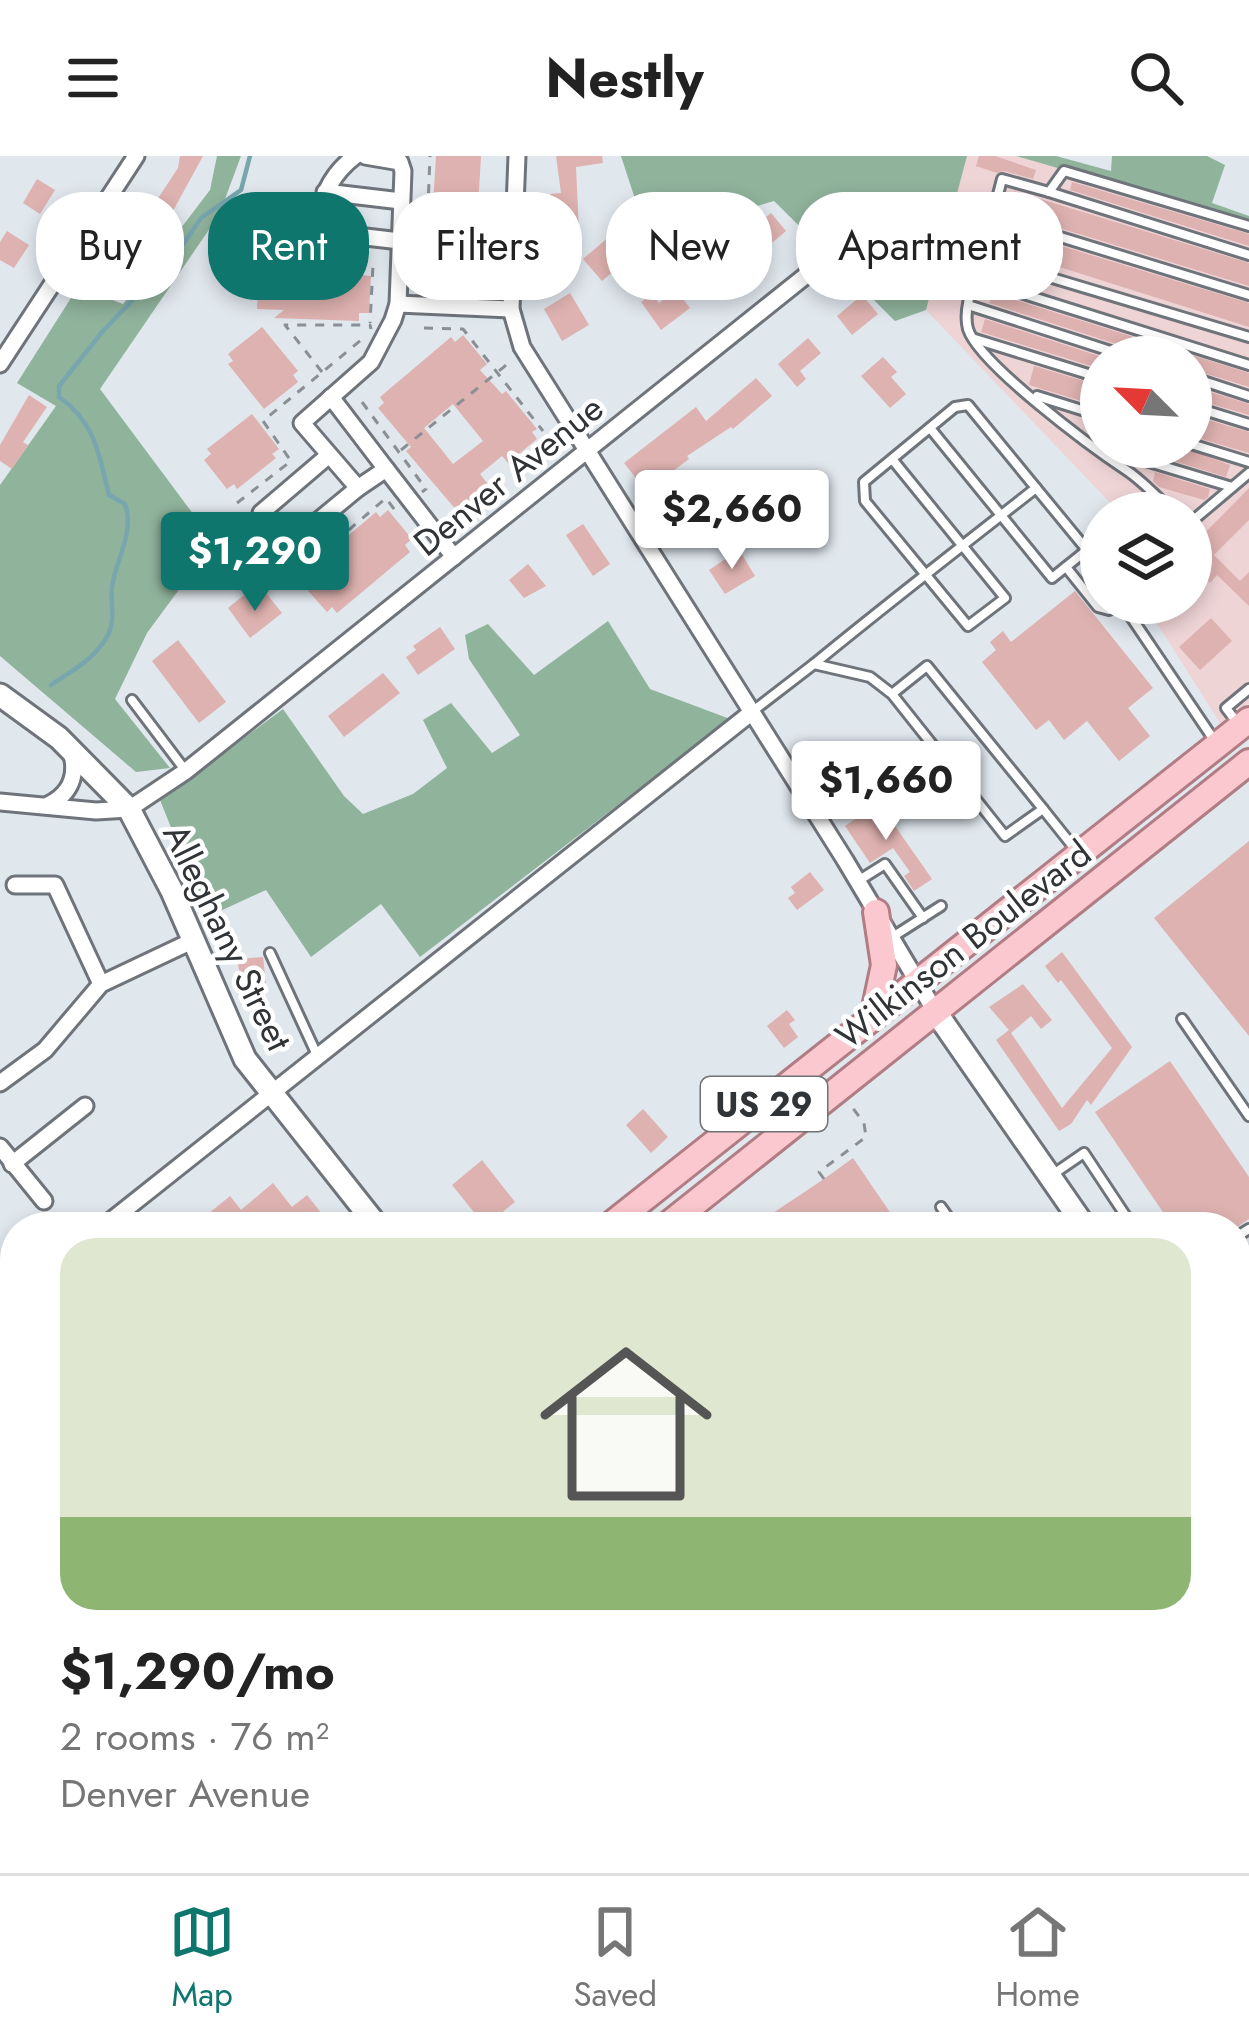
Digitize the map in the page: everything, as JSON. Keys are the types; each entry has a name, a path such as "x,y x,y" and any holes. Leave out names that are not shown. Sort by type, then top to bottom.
{"main road":[{"name":"Wilkinson Boulevard","path":"627,1212 1244,723"},
{"name":"Wilkinson Boulevard","path":"684,1212 1249,762"},
{"path":"873,1017 884,965 877,912"}],"street":[{"path":"0,364 136,156"},
{"path":"325,192 355,156"},
{"path":"365,156 400,162 401,192"},
{"path":"517,156 511,309 522,347 920,980 935,1011 1074,1212"},
{"name":"Denver Avenue","path":"129,808 186,771 796,283"},
{"path":"358,488 302,423 371,362 398,300"},
{"path":"398,304 511,309"},
{"path":"0,331 14,342"},
{"path":"331,398 454,557"},
{"path":"329,455 261,513 289,545 386,469"},
{"name":"Alleghany Street","path":"0,695 70,748 129,808 172,891 245,1059 366,1212"},
{"path":"122,1212 752,712"},
{"path":"46,806 67,793 74,776 70,748"},
{"path":"0,802 96,811 129,808"},
{"path":"15,885 55,885 101,984"},
{"path":"0,1083 45,1050 101,984 192,941"},
{"path":"12,1164 85,1106"},
{"path":"0,1147 44,1201"}],"lane":[{"path":"1050,192 1064,171 1249,226"},
{"path":"998,192 1002,179 1046,192"},
{"path":"1063,197 1249,255"},
{"path":"1063,238 1249,295"},
{"path":"1063,282 1249,337"},
{"path":"970,300 966,317 974,339 1080,436"},
{"path":"1043,300 1249,365"},
{"path":"968,305 1080,341"},
{"path":"974,339 1080,372"},
{"path":"1212,384 1249,396"},
{"path":"1030,394 1080,409"},
{"path":"892,459 1005,598 968,626 862,493 864,482 955,406 968,405 1080,541"},
{"path":"1212,413 1249,424"},
{"path":"930,428 1052,578 1080,556"},
{"path":"1212,451 1249,462"},
{"path":"1124,468 1151,492"},
{"path":"1169,468 1232,487"},
{"path":"1212,504 1249,473"},
{"path":"752,712 1036,488"},
{"path":"1066,567 1080,584"},
{"path":"1136,624 1217,745"},
{"path":"814,664 870,677 892,694 1005,836 1043,809"},
{"path":"892,694 928,666 1079,855"},
{"path":"1244,723 1226,708 1249,689"},
{"path":"132,700 186,771"},
{"path":"858,881 886,863 922,918"},
{"path":"892,937 941,906"},
{"path":"270,953 318,1056"},
{"path":"1182,1019 1249,1116"},
{"path":"1050,1176 1084,1154 1123,1212"},
{"path":"941,1207 944,1212"}],"path":[{"path":"429,192 430,156"},
{"path":"237,503 291,460 263,421 371,332 373,266 369,266"},
{"path":"322,372 285,325 370,325"},
{"path":"424,328 463,329 543,431"},
{"path":"399,452 512,361"},
{"path":"362,402 426,489 421,494"},
{"path":"294,577 386,498 397,513 403,508"},
{"path":"824,1179 819,1172 866,1137 864,1123 848,1102"}],"shaded area":[{"path":"967,156 1016,156 1249,223 1249,704 1222,726 1157,624 1212,624 1212,492 1100,492 926,310 929,300 1063,300 1063,192 957,192"}],"green space":[{"path":"217,156 241,156 228,192 210,190"},
{"path":"621,156 967,156 957,192 796,192 796,223 772,202 772,192 633,192"},
{"path":"1016,156 1056,156 1111,171 1112,156 1207,156 1225,165 1212,203 1249,216 1249,223"},
{"path":"208,193 208,231 184,266 184,224"},
{"path":"70,300 123,304 126,300 161,300 100,389 214,542 147,633 115,699 170,768 136,772 0,656 0,485 56,406 17,383"},
{"path":"874,300 929,300 926,310 895,321"},
{"path":"608,621 650,689 730,719 420,957 381,904 311,957 266,890 207,917 160,800 283,709 344,796 363,814 413,794 447,768 423,720 451,703 492,753 520,735 469,659 465,635 488,624 534,675"}],"building":[{"path":"180,156 203,156 183,192 162,192"},
{"path":"436,156 481,156 479,192 434,192"},
{"path":"556,156 602,156 603,163 576,167 577,192 561,192"},
{"path":"979,156 995,156 1036,170 1033,179 976,166"},
{"path":"37,179 55,190 36,192 36,211 23,203"},
{"path":"1072,182 1249,234 1249,246 1070,190"},
{"path":"1063,206 1249,263 1249,286 1063,229"},
{"path":"772,214 786,231 772,243"},
{"path":"7,231 29,245 14,268 0,260 0,242"},
{"path":"606,239 606,278 602,281 583,259"},
{"path":"1063,247 1249,303 1249,327 1063,268"},
{"path":"371,276 369,313 359,313 359,321 274,318 284,310 257,309 257,300 369,300"},
{"path":"559,300 574,300 589,325 562,341 544,309"},
{"path":"684,300 690,308 661,330 641,302"},
{"path":"856,300 866,300 878,314 852,335 837,316"},
{"path":"1015,300 1131,336 1092,336 989,303"},
{"path":"985,319 1080,350 1080,363 981,332"},
{"path":"262,327 298,371 293,375 298,382 264,409 228,364 233,361 228,354"},
{"path":"463,335 487,364 480,370 502,394 506,391 537,429 532,432 537,439 508,463 502,456 480,474 490,487 458,512 406,451 411,447 378,408 384,403 380,397 451,337 455,342","holes":["453,404 483,441 453,464 424,428"]},
{"path":"808,338 821,353 800,371 806,379 797,387 778,364"},
{"path":"883,357 897,372 891,377 906,394 890,408 861,376"},
{"path":"1212,361 1249,373 1249,387 1212,376"},
{"path":"1034,366 1080,380 1080,401 1029,385"},
{"path":"756,378 772,396 646,491 624,463 696,407 706,421"},
{"path":"1212,393 1249,404 1249,415 1212,404"},
{"path":"29,395 47,407 23,442 28,445 12,469 0,461 0,445"},
{"path":"252,414 279,449 272,454 276,458 237,489 234,484 227,489 204,460 211,454 207,449"},
{"path":"1212,421 1249,432 1249,453 1212,442"},
{"path":"1212,458 1230,465 1226,477 1197,468 1212,468"},
{"path":"1155,472 1210,489 1176,492 1153,481"},
{"path":"691,485 722,534 707,544 702,536 693,542 672,508 682,502 677,494"},
{"path":"1249,488 1249,520 1214,555 1240,581 1249,572 1249,606 1217,575 1212,581 1212,526"},
{"path":"388,510 412,539 405,545 410,552 337,613 332,607 327,612 302,584 309,578 304,573 376,512 380,517"},
{"path":"583,524 610,564 593,576 566,535"},
{"path":"739,550 755,576 725,594 709,570"},
{"path":"528,564 546,586 524,598 509,580"},
{"path":"1075,591 1080,597 1080,624 1102,624 1153,688 1128,708 1150,736 1119,761 1087,721 1064,740 1049,720 1036,730 982,662 996,650 990,642 1003,631 1011,642"},
{"path":"266,593 282,613 250,638 228,608 244,595 252,604"},
{"path":"1212,619 1232,641 1200,670 1179,647 1204,624 1212,624"},
{"path":"440,627 455,649 418,675 406,657 416,650 413,646"},
{"path":"178,640 226,702 199,723 152,661"},
{"path":"383,673 400,693 344,737 328,716"},
{"path":"879,803 932,879 914,891 904,876 910,872 893,848 870,863 845,826"},
{"path":"1249,841 1249,1036 1154,918"},
{"path":"810,872 824,890 797,910 788,898 795,893 791,887"},
{"path":"1062,952 1132,1047 1091,1105 1087,1100 1071,1124 1059,1131 996,1040 1009,1030 989,1007 1023,984 1052,1020 1041,1029 1031,1016 1011,1033 1062,1108 1112,1048 1045,966"},
{"path":"263,957 267,993 244,998 237,959"},
{"path":"787,1010 795,1020 789,1024 798,1037 784,1048 767,1026"},
{"path":"1170,1061 1249,1177 1249,1212 1163,1212 1095,1112"},
{"path":"643,1109 668,1137 651,1153 626,1125"},
{"path":"853,1158 890,1212 774,1212"},
{"path":"482,1160 515,1202 502,1212 474,1212 452,1185"},
{"path":"273,1183 292,1207 307,1195 320,1212 210,1212 230,1196 241,1210"}],"waterway":[{"path":"51,685 90,657 108,635 112,587 128,525 125,504 109,495 88,428 59,397 59,386 103,331 175,256 201,218 241,190 250,156"}]}
